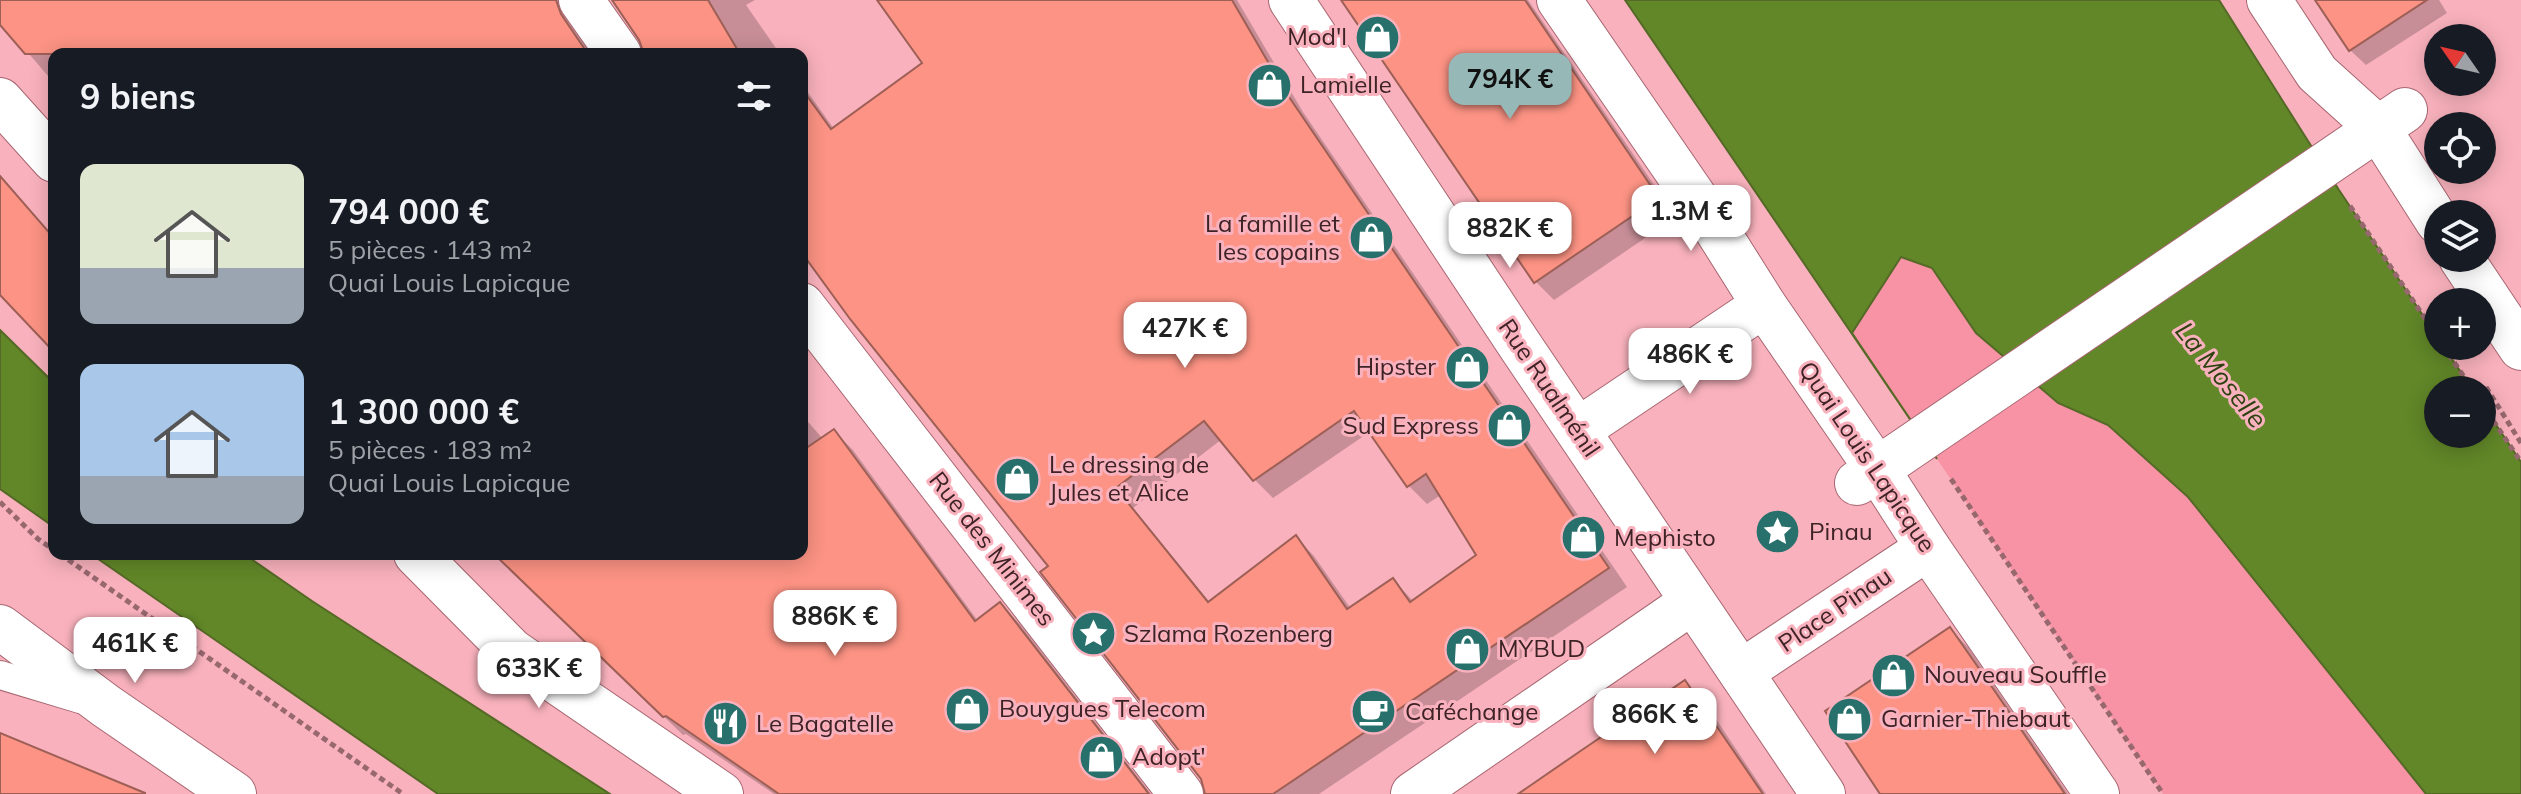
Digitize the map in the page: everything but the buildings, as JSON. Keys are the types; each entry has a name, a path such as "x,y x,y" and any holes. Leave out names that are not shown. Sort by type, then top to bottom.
{"street":[{"path":"581,0 615,48"},
{"name":"Rue Rualménil","path":"1291,0 1823,794"},
{"name":"Quai Louis Lapicque","path":"1559,0 1713,224 1867,476 1928,548 2097,794"},
{"path":"2269,0 2317,73 2392,119 2428,200"},
{"path":"0,100 48,153"},
{"path":"1867,476 2392,119"},
{"path":"2472,272 2517,332"},
{"path":"1578,430 1764,305"},
{"name":"Rue des Minimes","path":"808,313 1181,794"},
{"name":"Place Pinau","path":"1741,672 1928,548"},
{"path":"426,560 512,651 721,794"},
{"path":"1413,794 1684,589"},
{"path":"0,627 106,706 234,794"}],"lane":[{"path":"0,675 106,706"}],"path":[{"path":"2480,373 2493,400 2521,443"},
{"path":"2496,425 2521,462"},
{"path":"1946,472 2163,794"},
{"path":"0,502 48,546"},
{"path":"69,560 403,794"}],"shaded area":[{"path":"1900,257 1932,268 1976,333 2058,403 2108,425 2188,497 2426,794 2163,794 1852,333"}],"water":[{"name":"La Moselle","path":"1625,0 2219,0 2424,317 2424,360 2453,360 2463,376 2424,376 2424,448 2496,448 2496,425 2521,462 2521,794 2426,794 2188,497 2108,425 2058,403 1976,333 1932,268 1901,257 1852,333 1937,459"},
{"path":"0,330 48,377 48,523 0,489"},
{"path":"100,560 253,560 610,794 438,794"}],"place":[{"name":"Mod'l","path":"1378,37"},
{"name":"Lamielle","path":"1269,85"},
{"name":"La famille et les copains","path":"1371,238"},
{"name":"Hipster","path":"1467,367"},
{"name":"Sud Express","path":"1510,426"},
{"name":"Le dressing de Jules et Alice","path":"1018,479"},
{"name":"Pinau","path":"1778,532"},
{"name":"Mephisto","path":"1583,538"},
{"name":"Szlama Rozenberg","path":"1093,634"},
{"name":"MYBUD","path":"1467,649"},
{"name":"Nouveau Souffle","path":"1893,675"},
{"name":"Bouygues Telecom","path":"968,709"},
{"name":"Caféchange","path":"1374,712"},
{"name":"Garnier-Thiebaut","path":"1850,719"},
{"name":"Le Bagatelle","path":"725,724"},
{"name":"Adopt'","path":"1101,757"}]}
